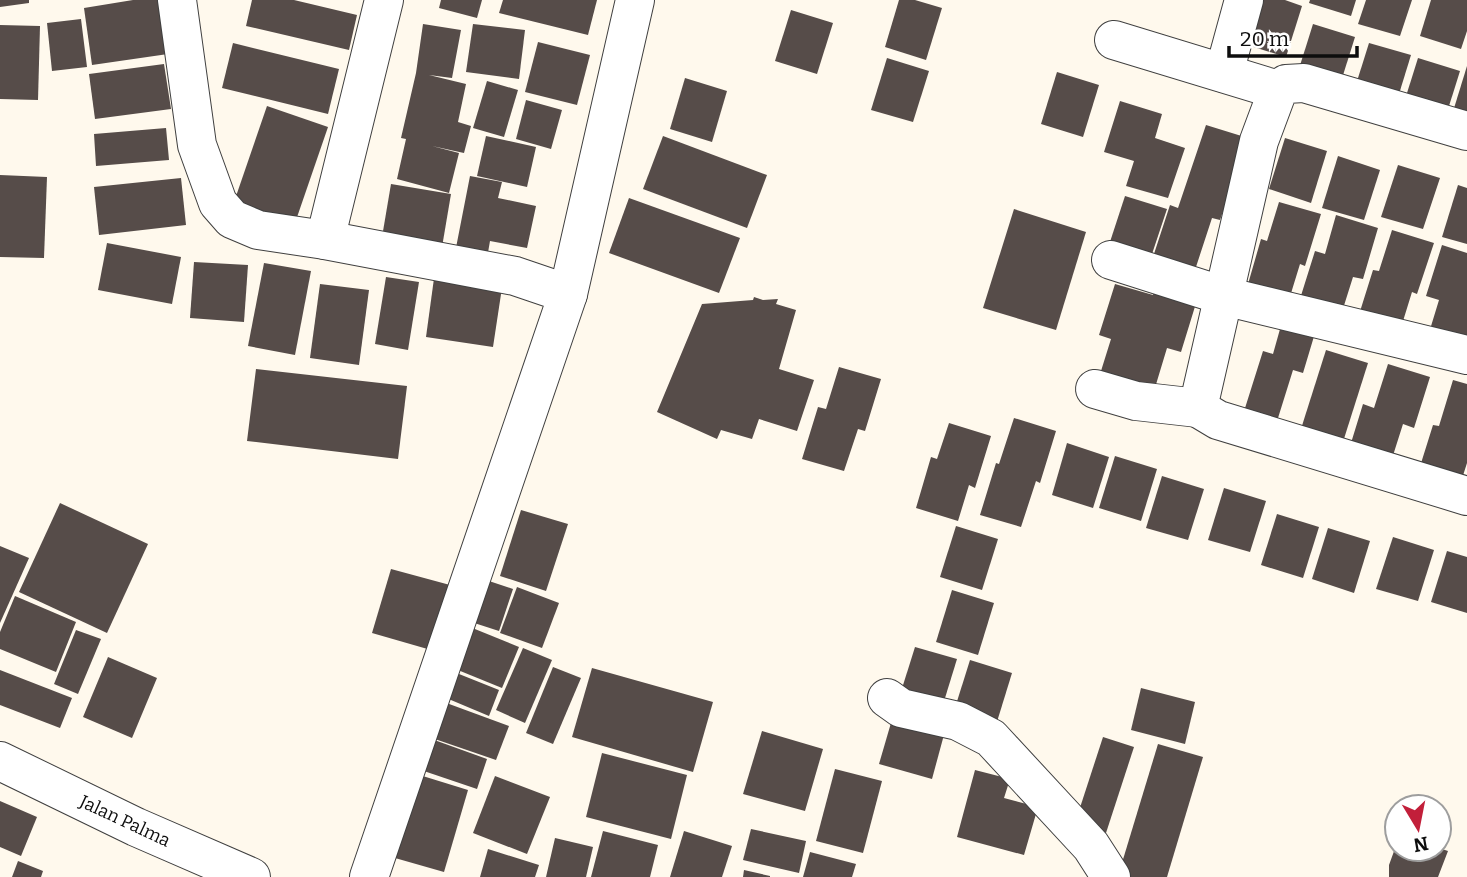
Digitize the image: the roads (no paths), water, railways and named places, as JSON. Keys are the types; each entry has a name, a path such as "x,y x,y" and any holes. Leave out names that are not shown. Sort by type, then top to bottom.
{"street":[{"path":"177,0 197,145 218,203 232,219 258,230 515,276 568,293"},
{"path":"325,240 384,0"},
{"path":"369,877 568,293 635,0"},
{"path":"1224,73 1244,0"},
{"path":"1114,40 1278,90"},
{"path":"1198,408 1259,141 1278,90 1286,84 1304,83 1467,131"},
{"path":"1111,260 1224,296 1467,355"},
{"path":"1095,389 1136,401 1198,408 1218,420 1467,496"},
{"path":"887,698 901,708 958,721 991,738 1091,846 1111,877"},
{"name":"Jalan Palma","path":"0,761 136,827 251,877"}]}
